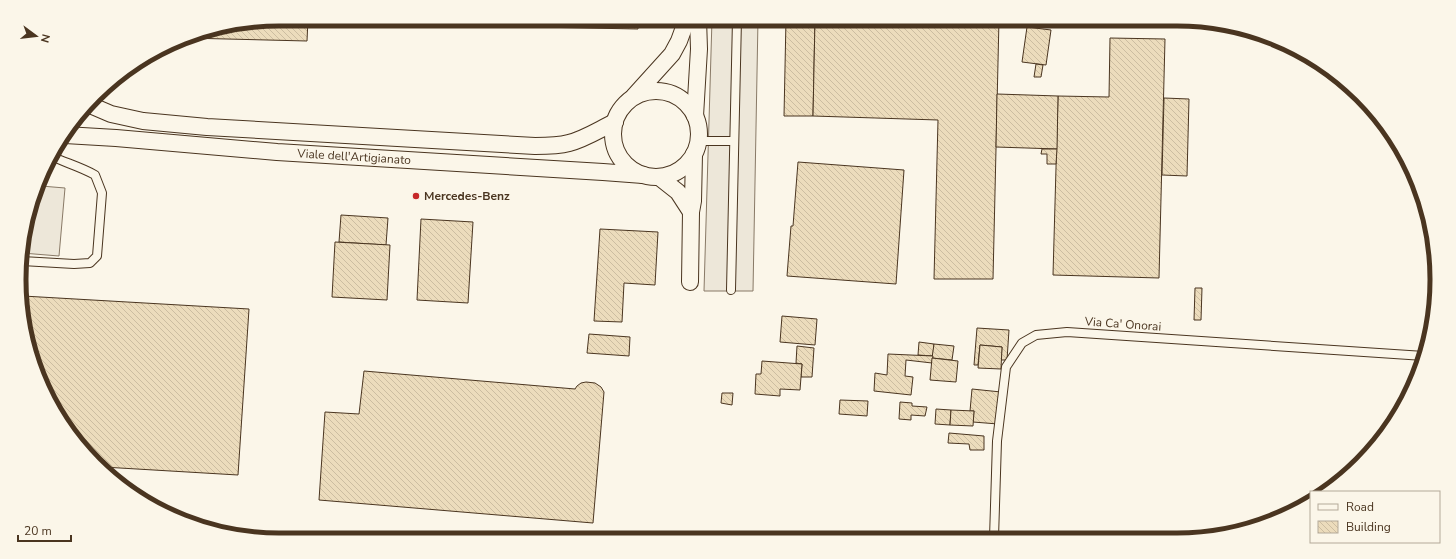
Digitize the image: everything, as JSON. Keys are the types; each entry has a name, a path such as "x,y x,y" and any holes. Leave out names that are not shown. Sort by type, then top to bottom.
{"street":[{"path":"684,26 672,54 621,109 615,122 613,135 615,148 621,160 631,170 651,176 678,192 691,212"},
{"path":"694,116 699,49 698,26"},
{"path":"632,98 645,92 660,92 674,96 686,104 694,116 698,128 691,212 690,282"},
{"name":"Viale dell'Artigianato","path":"93,107 111,114 143,121 215,127 535,146 569,143 615,122"},
{"name":"Viale dell'Artigianato","path":"71,135 277,152 651,176 673,173 679,170 685,166 696,147"}],"lane":[{"path":"731,290 737,26"},
{"path":"696,147 734,140"},
{"path":"27,261 74,264 90,263 97,256 102,193 95,175 81,167 57,159"},
{"name":"Via Ca' Onorai","path":"994,533 997,441 1006,367 1022,343 1036,335 1067,332 1418,356"}],"shaded area":[{"path":"712,26 758,26 753,291 704,291"},
{"path":"43,186 65,188 59,256 28,253 31,230"}],"building":[{"path":"308,26 307,41 201,38 246,28"},
{"path":"483,26 638,26 638,29"},
{"path":"786,26 815,26 813,116 784,116"},
{"path":"815,26 999,26 993,279 934,279 938,120 813,116"},
{"path":"1027,27 1051,30 1046,65 1022,62"},
{"path":"1110,38 1165,39 1159,278 1053,275 1058,96 1109,97"},
{"path":"1036,64 1043,65 1041,77 1034,77"},
{"path":"997,94 1058,96 1057,149 996,147"},
{"path":"1164,98 1189,99 1187,176 1162,175"},
{"path":"1042,149 1057,149 1056,164 1047,164 1047,154 1041,154"},
{"path":"798,162 904,170 896,284 787,276"},
{"path":"341,215 388,218 386,245 339,242"},
{"path":"421,219 473,222 468,303 417,300"},
{"path":"600,229 658,232 655,285 624,283 622,322 594,321"},
{"path":"335,242 390,245 387,300 332,297"},
{"path":"1195,288 1202,288 1201,320 1194,320"},
{"path":"27,296 249,309 238,475 109,467 78,434 52,392 39,361 28,313"},
{"path":"782,316 817,319 815,345 780,342"},
{"path":"977,328 1009,330 1007,360 1001,360 1002,347 980,345 978,365 974,365"},
{"path":"589,334 630,337 629,356 587,353"},
{"path":"919,342 934,344 933,356 918,355"},
{"path":"934,344 954,346 952,360 932,358"},
{"path":"980,345 1002,347 1001,369 978,368"},
{"path":"797,346 814,348 812,377 801,377 802,364 796,363"},
{"path":"888,354 933,356 932,363 906,360 905,376 913,377 911,395 874,391 875,373 887,375"},
{"path":"932,358 958,361 956,382 930,380"},
{"path":"762,361 802,364 800,390 780,389 780,396 755,394 756,374 761,374"},
{"path":"364,371 575,389 581,383 595,383 601,387 604,392 593,523 319,500 325,412 359,414"},
{"path":"972,389 1001,392 998,424 973,422 974,411 970,411"},
{"path":"722,393 733,393 732,405 721,403"},
{"path":"840,400 868,401 867,416 839,414"},
{"path":"900,402 912,403 912,406 927,407 925,416 911,415 911,420 899,419"},
{"path":"936,409 951,410 950,425 935,424"},
{"path":"951,410 974,411 973,426 950,425"},
{"path":"949,433 984,436 984,450 970,450 969,444 948,443"}],"place":[{"name":"Mercedes-Benz","path":"416,196"}]}
